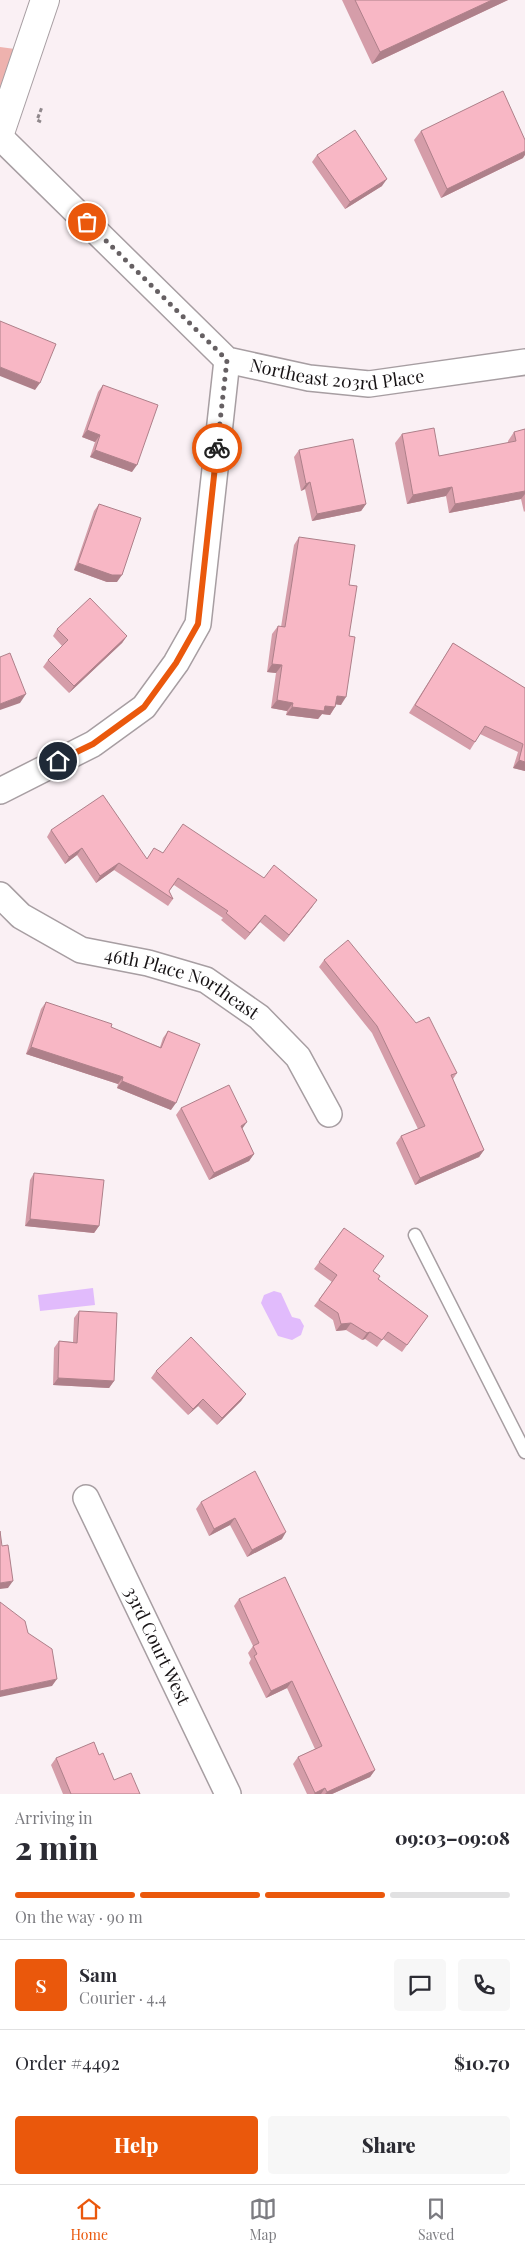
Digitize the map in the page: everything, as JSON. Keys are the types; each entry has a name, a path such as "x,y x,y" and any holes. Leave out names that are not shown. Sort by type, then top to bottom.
{"street":[{"path":"0,135 45,0"},
{"name":"Northeast 203rd Place","path":"0,135 227,360 309,378 369,384 525,362"},
{"path":"0,791 93,744 144,707 176,663 198,624 227,360"},
{"name":"46th Place Northeast","path":"0,895 22,916 81,950 148,963 206,980 259,1017 298,1058 329,1114"},
{"name":"33rd Court West","path":"86,1498 228,1794"}],"lane":[{"path":"415,1235 525,1452"}],"path":[{"path":"41,122 37,120 42,108"}],"shaded area":[{"path":"0,47 15,49 0,98"},
{"path":"93,1288 95,1305 40,1311 38,1295"},
{"path":"274,1291 281,1293 292,1317 300,1319 304,1326 301,1335 292,1340 278,1336 261,1303 264,1295"}],"building":[{"path":"355,0 492,0 380,52"},
{"path":"503,91 525,140 525,151 447,189 421,131"},
{"path":"355,130 387,179 350,202 317,155"},
{"path":"0,321 56,344 40,383 0,367"},
{"path":"103,385 158,405 137,465 95,450 100,435 87,430"},
{"path":"434,428 439,456 516,441 514,432 525,429 525,491 455,504 452,487 413,495 402,434"},
{"path":"353,439 366,504 317,514 310,482 306,484 299,450"},
{"path":"99,504 141,518 122,575 112,575 78,563"},
{"path":"299,537 355,545 349,585 357,586 349,636 355,637 346,697 337,696 335,707 325,706 324,711 292,707 293,703 277,700 282,665 272,664 278,626 285,627"},
{"path":"90,598 127,636 74,686 48,660 68,640 57,629"},
{"path":"453,643 525,688 525,762 519,760 523,744 485,726 475,742 415,705"},
{"path":"10,653 26,694 0,704 0,657"},
{"path":"103,795 147,859 154,848 163,853 183,824 264,878 274,865 317,900 289,935 265,915 250,933 226,913 228,911 178,878 169,891 173,899 119,863 100,876 82,848 69,857 51,830"},
{"path":"348,940 416,1023 429,1017 457,1073 451,1075 484,1150 420,1178 401,1136 425,1126 377,1026 324,960"},
{"path":"46,1002 112,1024 111,1027 161,1048 168,1031 200,1044 176,1103 122,1081 123,1077 31,1047"},
{"path":"229,1085 247,1122 241,1126 254,1154 214,1173 181,1108"},
{"path":"34,1173 104,1180 99,1226 30,1219"},
{"path":"344,1228 384,1256 373,1271 380,1276 378,1279 428,1316 407,1345 388,1332 382,1340 351,1323 341,1324 338,1313 319,1300 337,1275 319,1262"},
{"path":"79,1311 117,1313 114,1381 58,1378 59,1341 77,1343"},
{"path":"191,1337 246,1394 222,1418 203,1399 193,1409 156,1371"},
{"path":"255,1471 286,1532 252,1550 235,1518 214,1529 201,1502"},
{"path":"0,1531 2,1546 8,1545 13,1581 0,1583"},
{"path":"285,1577 375,1770 327,1792 325,1788 315,1793 298,1757 322,1746 292,1681 271,1691 254,1656 257,1654 253,1646 259,1643 239,1599"},
{"path":"0,1602 25,1621 28,1633 52,1649 57,1679 0,1691"},
{"path":"94,1742 99,1755 103,1753 114,1780 131,1773 140,1794 71,1794 56,1758"}],"way so far":[{"path":"87,222 227,360 217,448"}],"route":[{"path":"58,761 93,744 144,707 176,663 198,624 217,448"}]}
